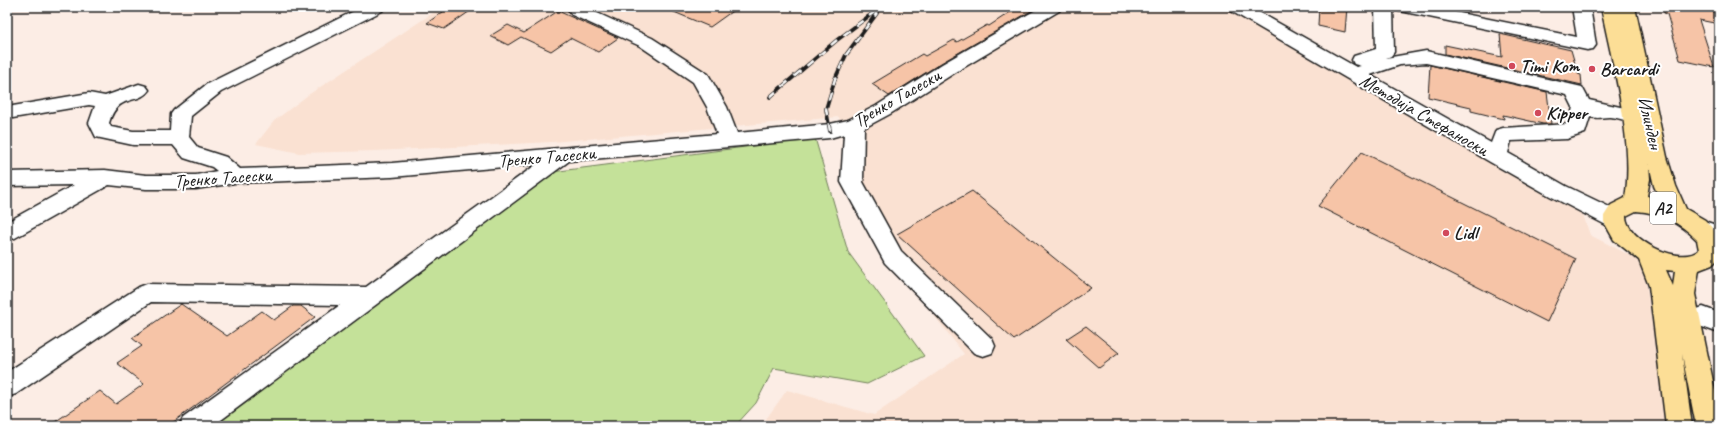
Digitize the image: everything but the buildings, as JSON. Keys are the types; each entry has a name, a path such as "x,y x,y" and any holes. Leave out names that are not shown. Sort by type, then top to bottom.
{"main road":[{"name":"Илинден","path":"1610,7 1632,119 1638,162 1639,179 1635,203"},
{"name":"Илинден","path":"1626,7 1657,157 1665,186 1678,214"},
{"name":"A2","path":"1705,260 1676,263 1648,254 1624,237 1617,228 1614,219 1616,211 1624,206 1635,203 1648,204 1678,214 1698,227 1706,236 1710,245 1711,253 1683,294 1709,426"},
{"path":"1648,254 1661,286 1679,426"}],"street":[{"path":"235,176 219,162 191,153 179,138 181,114 214,88 376,7"},
{"name":"Тренко Тасески","path":"7,179 105,177 146,182 196,182 235,176 392,170 830,131 854,125 883,110 949,68 1053,7"},
{"name":"Методија Стефаноски","path":"1237,7 1558,191 1614,219"},
{"path":"1384,7 1392,56"},
{"path":"1405,7 1587,45 1581,7"},
{"path":"578,11 646,42 701,78 717,107 730,141"},
{"path":"1346,70 1392,56 1437,58 1575,91 1581,107 1578,128 1567,132 1502,135 1498,157"},
{"path":"139,90 117,97 106,104 98,123 103,132 133,138 179,138"},
{"path":"7,113 89,99 106,104"},
{"path":"1581,107 1632,119"},
{"path":"854,125 852,182 893,257 983,346"},
{"path":"192,426 564,155"},
{"path":"7,232 105,177"},
{"path":"1698,227 1719,234"},
{"path":"7,386 147,293 370,296"}],"shaded area":[{"path":"442,7 1226,7 1581,209 1590,235 1643,262 1669,426 761,426 787,390 874,415 964,354 919,296 850,183 839,117 552,142 375,151 299,153 256,144 274,121 308,95"}],"green space":[{"path":"815,138 848,252 924,356 867,384 774,368 756,403 735,426 192,426 536,174"}],"railway":[{"path":"770,97 837,40 881,7"},
{"path":"830,131 826,109 835,79 846,55 877,13"}],"place":[{"name":"Timi Kom","path":"1512,66"},
{"name":"Barcardi","path":"1592,69"},
{"name":"Kipper","path":"1538,113"},
{"name":"Lidl","path":"1446,233"}]}
